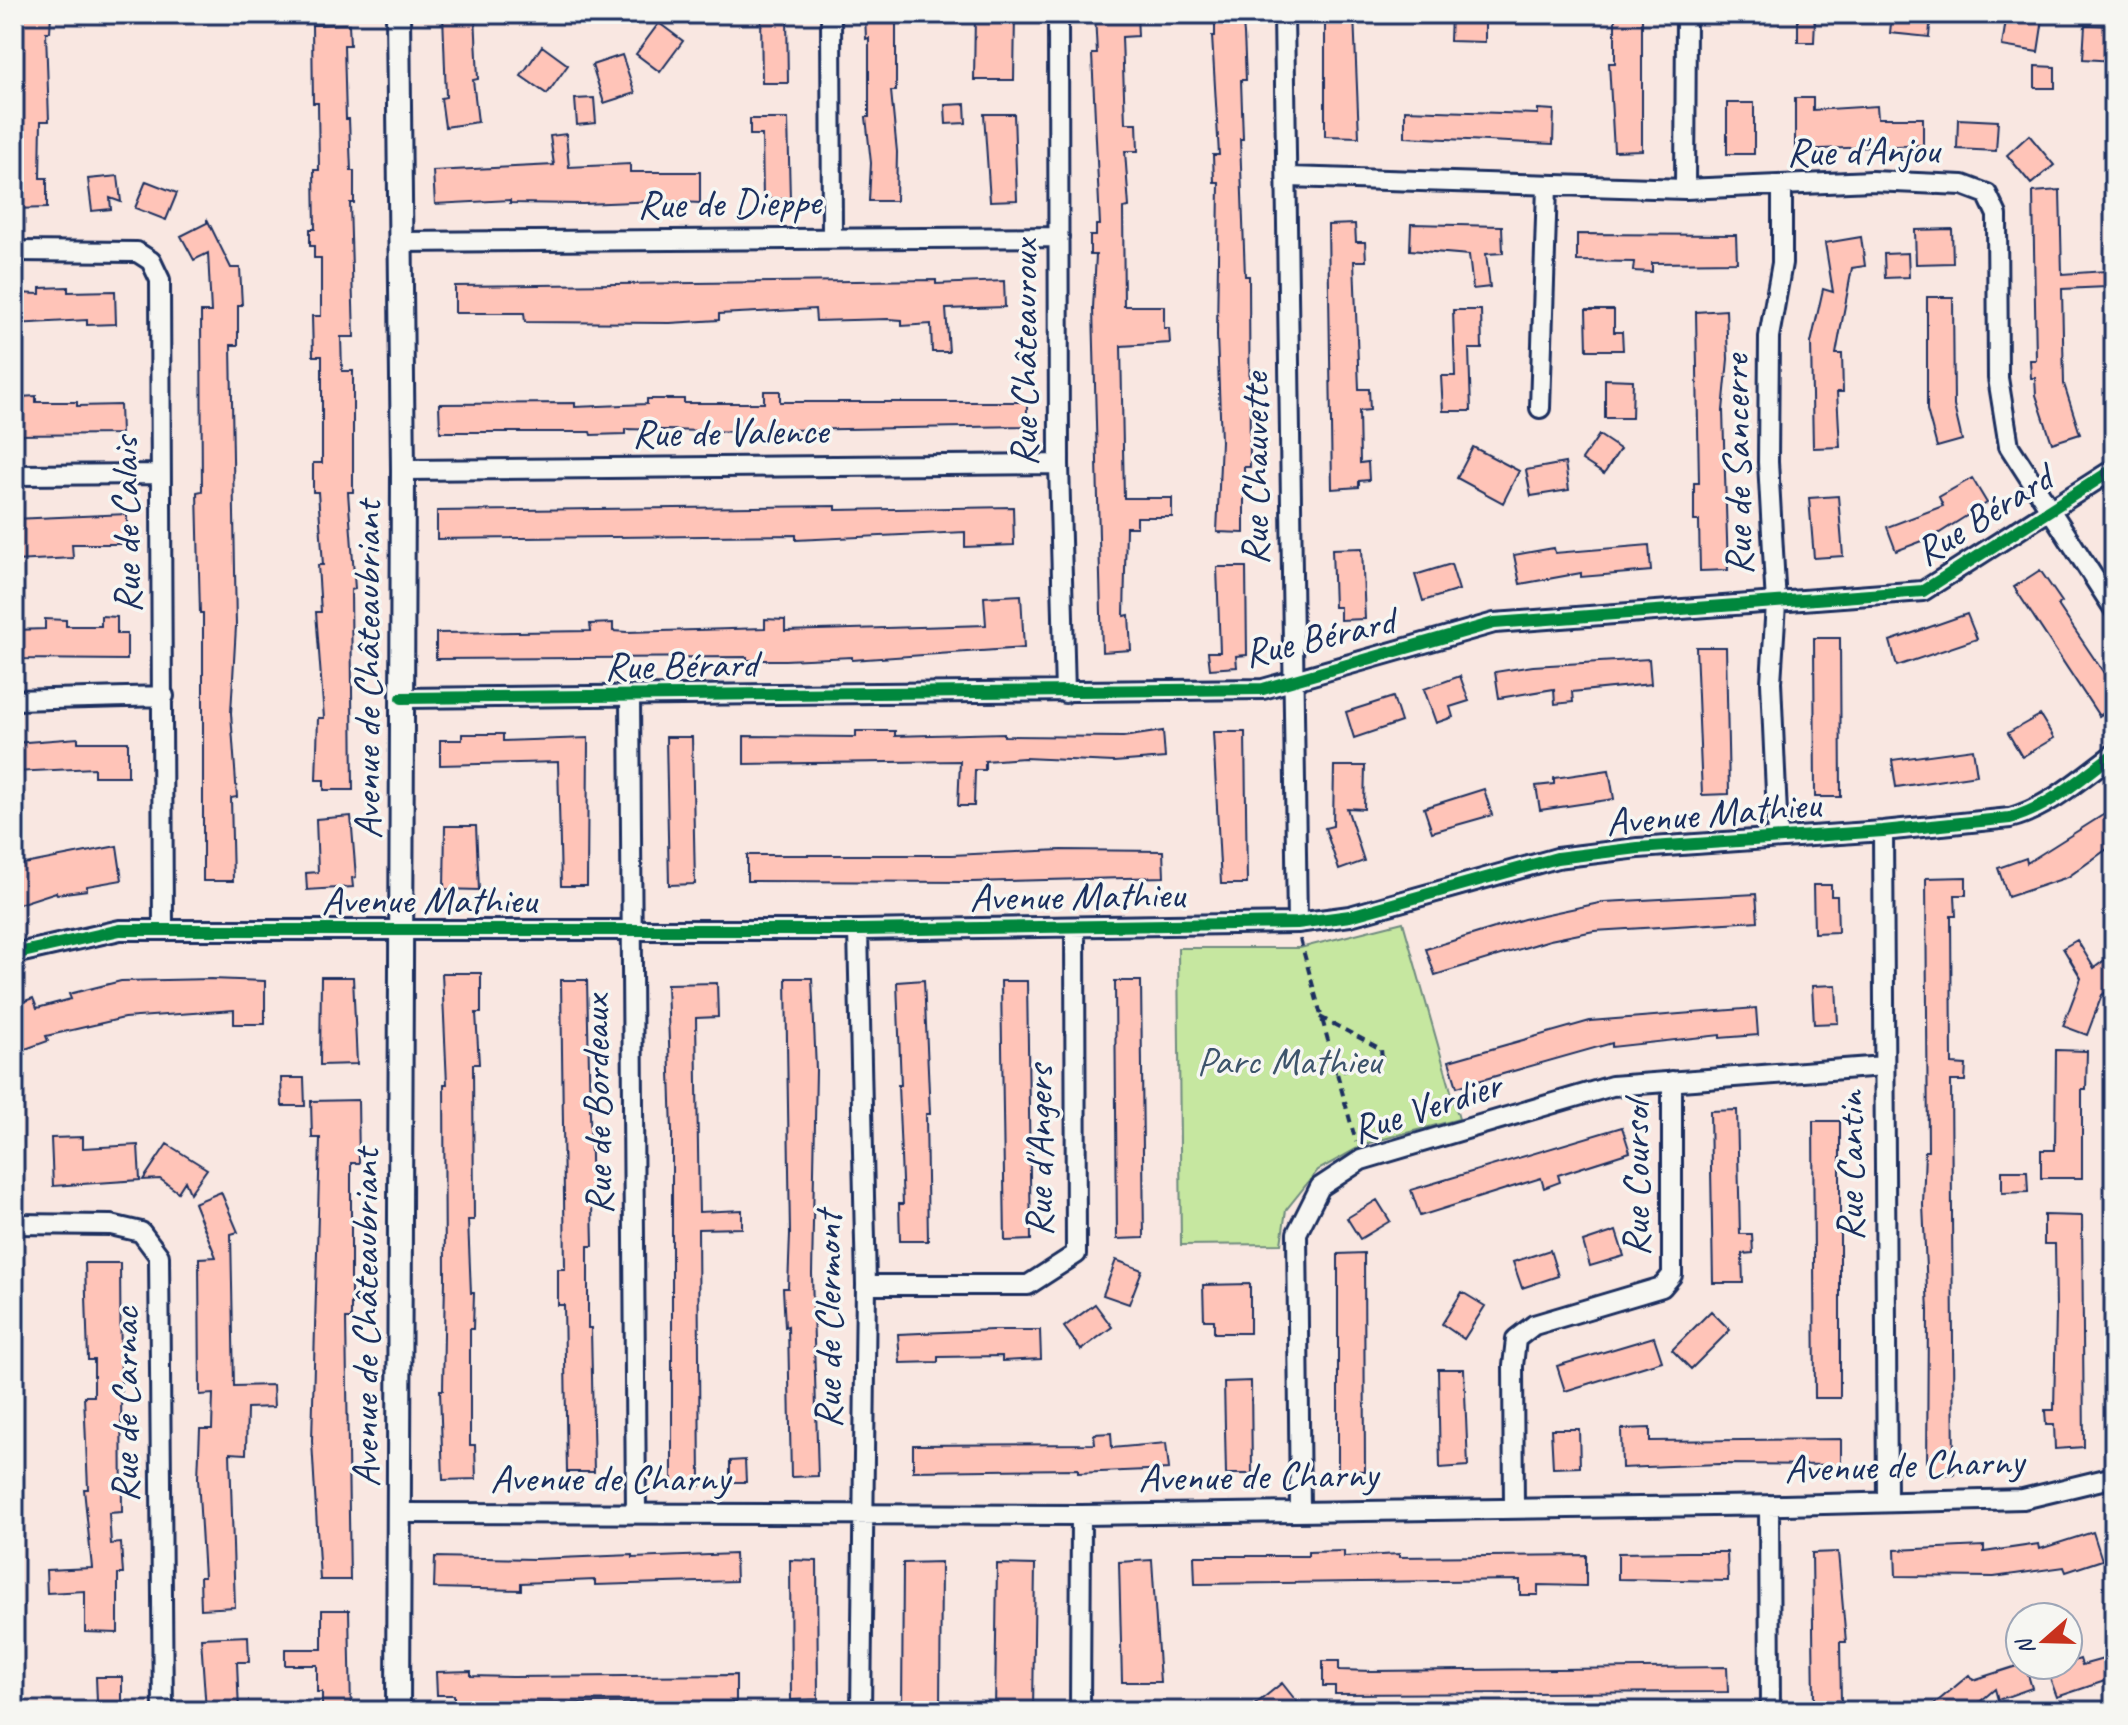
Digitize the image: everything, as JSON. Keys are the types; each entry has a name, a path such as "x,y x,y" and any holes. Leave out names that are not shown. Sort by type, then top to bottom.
{"street":[{"name":"Avenue de Châteaubriant","path":"398,14 403,470 398,1711"},
{"path":"831,14 832,237"},
{"name":"Rue Châteauroux","path":"1058,14 1059,464 1065,693"},
{"name":"Rue Chauvette","path":"1284,14 1297,923"},
{"path":"1685,189 1686,14"},
{"name":"Rue d'Anjou","path":"1288,177 1685,189 1872,181 1963,185 1987,194 1997,215 1998,378 2009,446 2114,609"},
{"path":"1540,408 1547,186"},
{"name":"Rue de Sancerre","path":"1778,837 1771,682 1776,604 1768,462 1769,337 1782,263 1782,187"},
{"name":"Rue de Dieppe","path":"400,242 1059,237"},
{"name":"Rue de Calais","path":"14,251 137,252 151,261 160,280 163,929"},
{"name":"Rue de Valence","path":"403,470 1059,464"},
{"name":"Rue Bérard","path":"402,698 1263,689 1292,684 1494,623 1923,591 2114,469"},
{"path":"14,475 159,474"},
{"path":"14,700 164,696"},
{"name":"Rue de Bordeaux","path":"630,697 629,931 636,1512"},
{"name":"Avenue Mathieu","path":"14,954 79,937 163,929 402,932 858,930 1297,923 1350,916 1557,858 1638,848 1883,831 2027,813 2114,754"},
{"name":"Rue Cantin","path":"1883,831 1887,1500"},
{"name":"Rue d'Angers","path":"866,1285 1028,1285 1076,1254 1075,927"},
{"name":"Rue de Clermont","path":"858,930 866,1285 861,1711"},
{"name":"Rue Verdier","path":"1300,1510 1297,1233 1320,1187 1361,1160 1612,1086 1884,1066"},
{"name":"Rue Coursol","path":"1514,1507 1513,1366 1516,1339 1534,1325 1662,1287 1672,1275 1672,1081"},
{"name":"Rue de Carnac","path":"14,1224 111,1225 141,1232 159,1256 163,1711"},
{"name":"Avenue de Charny","path":"399,1513 1081,1515 1769,1505 1887,1500 1927,1504 2023,1499 2114,1477"},
{"path":"1769,1505 1770,1711"},
{"path":"1080,1711 1081,1515"}],"path":[{"path":"1297,923 1361,1160"},
{"path":"1320,1017 1381,1049 1382,1059 1335,1072"}],"green space":[{"name":"Parc Mathieu","path":"1403,922 1459,1119 1365,1144 1318,1170 1286,1210 1281,1244 1181,1245 1178,948 1300,948"}],"building":[{"path":"16,14 51,14 50,32 46,32 49,121 41,121 40,178 47,178 47,208 14,209"},
{"path":"443,14 475,14 478,79 473,80 478,122 445,127 441,98 446,97"},
{"path":"761,14 787,14 788,83 762,83"},
{"path":"865,14 896,14 896,91 891,91 897,152 896,201 869,201 871,163 866,117 869,117 869,38 866,39"},
{"path":"975,14 1015,14 1014,80 974,80"},
{"path":"1095,14 1137,14 1138,36 1122,37 1125,123 1137,123 1138,151 1125,151 1129,207 1123,208 1124,306 1164,306 1164,328 1169,328 1170,343 1121,346 1124,498 1172,498 1172,517 1137,517 1137,527 1126,527 1124,616 1129,615 1131,650 1102,652 1093,308 1096,255 1090,255 1090,236 1096,236 1096,225 1100,225 1092,54 1097,54"},
{"path":"1215,14 1242,14 1244,34 1246,80 1241,80 1243,139 1240,139 1245,276 1249,276 1250,467 1244,467 1244,533 1217,532 1221,441 1217,336 1219,182 1214,182 1213,155 1219,155 1212,36 1215,36"},
{"path":"1325,14 1354,14 1359,137 1325,136"},
{"path":"1451,14 1485,14 1485,42 1450,41"},
{"path":"1615,14 1642,14 1642,150 1614,151 1609,63 1615,63"},
{"path":"1892,14 1931,14 1929,37 1890,33"},
{"path":"2007,14 2043,19 2038,52 2002,46"},
{"path":"1798,18 1815,19 1814,42 1798,42"},
{"path":"659,23 683,41 660,72 636,54"},
{"path":"349,24 350,45 344,45 346,119 349,119 351,171 354,171 354,203 350,203 354,337 341,337 342,371 353,371 353,492 348,492 355,589 351,590 353,790 324,790 324,780 316,780 318,718 324,718 316,612 321,612 318,565 323,565 318,492 313,492 313,463 322,463 322,356 313,356 312,316 321,316 321,258 314,258 314,246 310,246 310,229 315,229 314,170 319,170 318,103 313,103 312,25"},
{"path":"2085,25 2114,26 2114,61 2083,59"},
{"path":"542,46 568,65 547,94 521,76"},
{"path":"622,55 635,93 604,103 592,65"},
{"path":"2035,66 2055,67 2055,88 2035,88"},
{"path":"594,98 596,123 577,125 575,99"},
{"path":"1795,98 1813,98 1813,110 1877,106 1878,118 1923,118 1923,145 1795,150"},
{"path":"1727,103 1754,103 1754,154 1727,154"},
{"path":"965,104 966,123 946,124 945,105"},
{"path":"1538,109 1554,110 1553,144 1405,137 1405,110 1538,114"},
{"path":"984,114 1014,114 1017,200 990,201"},
{"path":"750,119 788,119 790,199 763,199 762,135 750,135"},
{"path":"1958,119 1998,121 1996,151 1957,149"},
{"path":"566,134 569,167 630,164 630,172 700,172 700,203 510,203 510,200 435,204 433,171 554,165 550,136"},
{"path":"2029,135 2054,165 2031,184 2007,155"},
{"path":"118,176 121,202 110,198 111,209 92,211 88,179"},
{"path":"146,181 177,193 166,220 135,208"},
{"path":"2060,190 2062,274 2106,271 2107,287 2062,289 2064,384 2080,434 2052,443 2036,395 2035,378 2031,378 2030,360 2036,360 2033,192"},
{"path":"207,219 231,268 240,268 242,305 238,305 238,345 231,345 236,626 231,713 237,797 231,798 233,881 203,881 203,613 200,613 197,492 202,491 201,312 211,312 208,253 194,260 181,236 207,223"},
{"path":"1355,224 1356,242 1365,242 1366,261 1354,261 1359,389 1369,389 1370,410 1359,411 1360,463 1368,462 1369,480 1359,481 1359,487 1332,489 1328,225"},
{"path":"1411,224 1502,226 1503,253 1486,254 1490,287 1473,289 1469,255 1410,250"},
{"path":"1952,229 1953,263 1916,264 1915,230"},
{"path":"1577,234 1736,235 1737,262 1652,263 1652,272 1633,271 1634,262 1577,261"},
{"path":"1861,237 1865,266 1852,268 1836,354 1842,354 1843,392 1837,392 1840,447 1813,448 1811,343 1823,289 1833,292 1825,243"},
{"path":"1908,253 1909,277 1885,278 1884,254"},
{"path":"936,280 936,284 1004,281 1005,307 946,309 949,352 932,352 931,324 902,326 902,320 888,319 816,321 815,309 719,314 719,320 670,323 525,322 524,313 455,313 455,286"},
{"path":"68,287 68,292 115,291 116,324 87,325 87,320 14,324 14,293 40,294 40,288"},
{"path":"1927,297 1953,297 1954,406 1962,440 1937,447 1927,410"},
{"path":"1453,310 1481,310 1482,349 1469,349 1471,411 1443,411 1441,376 1455,376"},
{"path":"1586,310 1614,310 1614,332 1622,332 1623,350 1587,350"},
{"path":"1726,310 1728,359 1723,411 1728,570 1700,571 1699,521 1694,521 1694,483 1699,483 1696,312"},
{"path":"1605,379 1633,380 1632,418 1605,418"},
{"path":"764,391 780,391 780,402 1027,402 1027,426 785,430 785,433 625,429 625,434 591,435 590,432 440,432 439,404 575,403 575,407 647,404 647,399 684,399 684,403 764,403"},
{"path":"36,396 36,402 77,402 77,406 120,405 121,434 14,435 14,402 20,402 20,397"},
{"path":"1599,435 1620,449 1604,474 1582,460"},
{"path":"1473,447 1519,471 1503,503 1457,478"},
{"path":"1565,463 1569,490 1531,496 1526,470"},
{"path":"1972,478 1987,503 1933,537 1896,551 1887,527 1943,506 1939,497"},
{"path":"1838,496 1843,556 1814,558 1809,498"},
{"path":"836,506 836,510 1013,507 1014,545 965,547 965,532 796,540 796,535 437,539 437,511"},
{"path":"127,514 127,544 72,544 73,558 14,561 14,519"},
{"path":"1649,545 1651,571 1581,577 1581,573 1520,584 1514,555 1554,548 1555,553"},
{"path":"1362,548 1365,619 1340,620 1340,607 1334,607 1332,549"},
{"path":"1451,564 1459,590 1423,601 1415,575"},
{"path":"1217,567 1246,567 1247,655 1236,656 1237,667 1210,669 1208,652 1220,652"},
{"path":"2040,570 2062,602 2058,605 2114,688 2114,706 2099,716 2014,587"},
{"path":"1021,595 1024,648 852,660 852,657 785,660 747,660 747,657 436,659 436,633 591,631 590,624 613,623 613,631 627,632 765,628 765,619 785,620 785,631 986,625 984,597"},
{"path":"1967,614 1977,639 1897,666 1890,641"},
{"path":"101,616 117,617 117,634 127,634 127,660 14,659 14,630 45,629 45,619 66,620 66,626 101,626"},
{"path":"1814,638 1840,638 1841,797 1815,797"},
{"path":"1696,647 1726,647 1729,794 1702,795"},
{"path":"1649,659 1651,684 1572,692 1573,702 1555,704 1554,689 1499,698 1495,672 1533,666"},
{"path":"1460,676 1469,701 1450,707 1453,717 1436,723 1424,689"},
{"path":"1393,697 1401,722 1354,738 1346,712"},
{"path":"2040,715 2054,738 2022,757 2008,733"},
{"path":"856,731 895,731 895,736 1004,733 1004,736 1123,737 1163,731 1165,758 1114,762 1024,758 985,761 985,770 975,770 974,806 958,806 960,761 744,764 744,736 856,737"},
{"path":"1213,732 1245,732 1247,884 1221,884"},
{"path":"462,734 503,734 503,741 588,738 587,886 561,886 558,762 440,765 440,740 462,740"},
{"path":"666,737 692,737 695,884 669,885"},
{"path":"78,738 78,742 128,742 128,776 94,776 94,768 14,772 14,743"},
{"path":"1973,749 1977,775 1896,787 1892,760"},
{"path":"1334,766 1365,766 1364,809 1347,808 1364,861 1339,870 1325,828 1333,826"},
{"path":"1609,770 1614,799 1540,810 1536,786 1554,784 1554,778"},
{"path":"1484,789 1492,815 1432,832 1424,808"},
{"path":"2114,808 2114,844 2068,877 2008,897 1998,868 2026,858 2027,863"},
{"path":"351,816 356,877 352,878 353,887 307,890 306,873 318,872 316,819"},
{"path":"445,826 476,826 479,890 444,889"},
{"path":"117,846 122,880 87,886 87,890 56,892 19,904 14,890 14,866"},
{"path":"1061,850 1163,851 1164,877 971,882 747,881 747,855 952,855"},
{"path":"1966,877 1966,895 1955,895 1956,916 1951,916 1952,1064 1966,1065 1965,1081 1951,1081 1954,1474 1927,1475 1928,1311 1923,1205 1925,1151 1928,1151 1926,878"},
{"path":"1813,885 1831,885 1831,896 1837,896 1838,932 1814,933"},
{"path":"1756,894 1758,921 1594,931 1550,940 1435,975 1426,949 1524,919 1604,902"},
{"path":"2077,940 2094,968 2114,953 2114,987 2102,995 2087,1035 2063,1026 2081,978 2063,948"},
{"path":"442,973 481,973 481,1013 476,1013 479,1064 473,1064 474,1220 468,1220 471,1293 474,1293 473,1329 470,1329 470,1445 475,1445 476,1479 443,1480 440,1390 443,1390 445,1278 444,1084 447,1084"},
{"path":"321,977 353,977 357,1064 320,1065"},
{"path":"786,978 812,978 816,1070 812,1274 818,1476 791,1477 788,1326 785,1327 783,1288 788,1288 790,1234"},
{"path":"561,980 587,980 593,1246 588,1246 588,1328 591,1328 594,1472 567,1472 564,1305 558,1305 558,1269 565,1269"},
{"path":"924,980 930,1114 926,1114 928,1241 900,1241 899,1204 903,1204 897,982"},
{"path":"121,981 265,981 265,1024 234,1024 234,1010 124,1018 46,1036 48,1041 14,1053 14,1005 33,998 37,1008 71,999 69,994"},
{"path":"1001,981 1027,981 1031,1240 1005,1241"},
{"path":"1115,981 1141,981 1144,1238 1117,1239"},
{"path":"717,983 718,1017 696,1018 699,1212 742,1210 742,1228 698,1229 700,1486 672,1487 672,1131 667,984"},
{"path":"1836,985 1838,1023 1814,1024 1812,986"},
{"path":"1756,1008 1758,1035 1720,1038 1720,1035 1612,1047 1612,1043 1457,1087 1449,1061 1590,1021"},
{"path":"2056,1050 2087,1051 2086,1090 2082,1090 2082,1178 2041,1178 2041,1150 2055,1150"},
{"path":"281,1078 304,1078 305,1106 282,1106"},
{"path":"358,1100 359,1163 351,1163 351,1319 346,1319 350,1580 320,1580 312,1441 320,1138 312,1138 311,1101"},
{"path":"1737,1110 1740,1234 1752,1234 1753,1253 1742,1254 1743,1283 1713,1283 1710,1111"},
{"path":"1813,1121 1840,1121 1840,1398 1815,1398"},
{"path":"1622,1127 1630,1152 1558,1175 1560,1182 1544,1188 1541,1178 1420,1216 1411,1190"},
{"path":"83,1137 83,1148 138,1145 140,1180 53,1186 51,1138"},
{"path":"167,1144 207,1169 190,1193 185,1181 178,1192 160,1179 143,1180"},
{"path":"2002,1171 2027,1171 2028,1192 2002,1193"},
{"path":"221,1192 238,1232 231,1234 234,1386 273,1385 274,1407 247,1408 246,1454 230,1453 235,1607 201,1609 200,1577 204,1577 198,1478 200,1429 212,1429 213,1394 200,1395 199,1258 216,1257 194,1203"},
{"path":"1377,1200 1390,1221 1360,1239 1347,1218"},
{"path":"2044,1215 2082,1216 2084,1447 2055,1449 2054,1425 2046,1425 2045,1410 2054,1410 2056,1310 2055,1244 2044,1244"},
{"path":"1616,1231 1624,1256 1590,1266 1583,1242"},
{"path":"1550,1250 1558,1276 1522,1288 1513,1262"},
{"path":"1364,1253 1365,1471 1338,1470 1338,1254"},
{"path":"1116,1260 1142,1270 1129,1304 1103,1295"},
{"path":"85,1263 120,1263 122,1512 109,1513 111,1544 121,1543 123,1574 118,1574 118,1633 85,1632 85,1591 47,1593 46,1570 92,1568 84,1489 88,1489 84,1396 94,1396 94,1360 88,1360"},
{"path":"1250,1284 1250,1333 1214,1333 1214,1320 1204,1320 1203,1285"},
{"path":"1462,1292 1485,1306 1464,1339 1442,1324"},
{"path":"1095,1304 1112,1327 1081,1350 1064,1327"},
{"path":"1711,1311 1730,1330 1691,1369 1672,1350"},
{"path":"1040,1330 1041,1359 1002,1361 1002,1356 938,1357 938,1362 900,1363 898,1334"},
{"path":"1654,1337 1662,1361 1565,1391 1557,1366"},
{"path":"1438,1369 1464,1369 1468,1466 1440,1468"},
{"path":"1251,1381 1252,1474 1226,1474 1224,1382"},
{"path":"1650,1428 1650,1441 1841,1439 1841,1465 1719,1464 1622,1468 1621,1429"},
{"path":"1551,1429 1579,1429 1580,1467 1553,1468"},
{"path":"1111,1433 1112,1448 1166,1443 1169,1469 1078,1473 1078,1469 913,1471 913,1445 1095,1444 1094,1434"},
{"path":"745,1460 746,1482 730,1482 730,1461"},
{"path":"2093,1532 2102,1560 2066,1572 2064,1567 1994,1577 1896,1576 1895,1550 1984,1546 1984,1552 2039,1544 2040,1549"},
{"path":"1344,1551 1344,1557 1399,1554 1399,1557 1586,1555 1586,1586 1538,1585 1538,1595 1520,1595 1520,1580 1195,1584 1194,1556 1308,1556 1308,1552"},
{"path":"1727,1552 1728,1581 1618,1579 1618,1553"},
{"path":"1838,1552 1846,1642 1840,1642 1841,1701 1814,1702 1812,1553"},
{"path":"735,1554 736,1581 595,1585 595,1580 521,1583 521,1590 434,1588 435,1557 534,1559"},
{"path":"790,1560 817,1561 818,1699 791,1700"},
{"path":"1152,1560 1160,1682 1122,1682 1119,1562"},
{"path":"941,1562 940,1711 902,1711 903,1563"},
{"path":"997,1564 1035,1565 1033,1711 995,1711"},
{"path":"322,1610 349,1610 351,1711 322,1711 322,1692 317,1692 317,1665 285,1665 285,1649 322,1649"},
{"path":"248,1636 249,1662 237,1662 239,1711 206,1711 201,1638"},
{"path":"2114,1656 2114,1678 2057,1697 2051,1681 2084,1681 2084,1664"},
{"path":"1323,1661 1339,1661 1339,1670 1372,1671 1727,1667 1728,1692 1335,1694 1335,1686 1323,1686"},
{"path":"2004,1670 2004,1681 2030,1681 2032,1688 1998,1700 1995,1689 1969,1711 1926,1711 1969,1675 1973,1680"},
{"path":"471,1671 471,1676 513,1677 736,1675 736,1702 483,1704 454,1703 454,1695 437,1695 436,1672"},
{"path":"96,1677 122,1677 122,1702 97,1702"},
{"path":"1282,1683 1304,1711 1247,1711"}],"cycle path":[{"path":"402,698 1263,689 1494,623 1923,591 2114,469"},
{"path":"14,954 120,930 858,930 1297,923 1350,916 1557,858 1638,848 1883,831 2010,818 2052,799 2114,754"}]}
